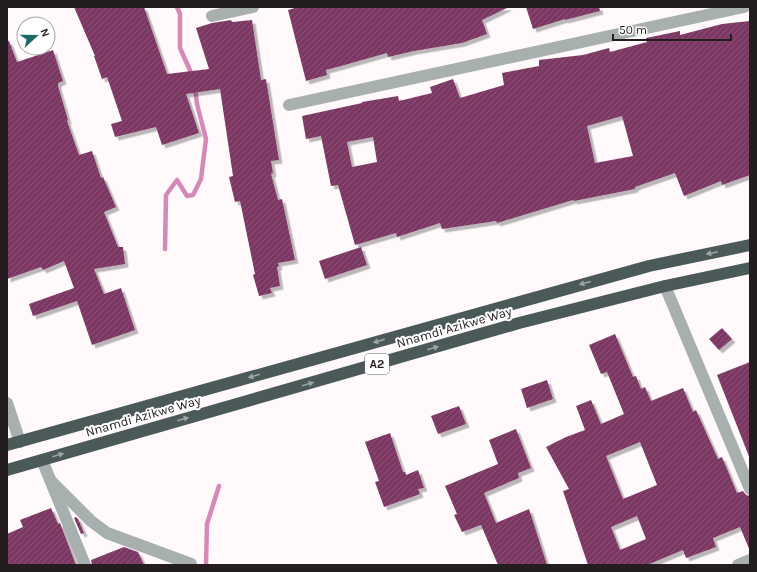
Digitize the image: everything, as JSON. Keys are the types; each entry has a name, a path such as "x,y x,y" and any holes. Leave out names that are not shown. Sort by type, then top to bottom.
{"highway":[{"name":"Nnamdi Azikwe Way","path":"7,445 649,266 750,245"},
{"name":"Nnamdi Azikwe Way","path":"7,470 519,324 665,286 750,268"}],"street":[{"path":"212,16 253,7"},
{"path":"289,105 744,7"},
{"path":"665,286 750,489"},
{"path":"7,403 20,442"},
{"path":"42,460 85,565"},
{"path":"50,480 91,521 107,533 192,564"},
{"path":"738,565 750,560"}],"building":[{"path":"74,7 144,7 167,74 209,69 196,28 212,23 231,20 232,22 252,20 261,80 266,79 279,160 271,161 273,173 271,174 278,200 282,199 295,260 278,263 279,266 277,267 280,286 270,288 272,293 259,296 253,275 255,274 240,201 235,202 229,177 233,176 220,89 186,94 199,133 162,145 156,127 115,137 111,124 122,121 107,77 102,79 95,56"},
{"path":"298,7 509,7 482,20 487,34 462,43 388,57 387,53 326,70 327,75 306,81 288,10"},
{"path":"526,7 599,7 600,11 565,19 533,29"},
{"path":"750,21 750,175 722,185 721,181 684,196 675,173 635,187 635,189 573,200 497,223 496,221 442,229 440,223 397,237 396,233 355,245 338,185 331,186 321,136 306,139 302,116 362,102 398,96 399,101 432,93 430,87 453,79 460,98 504,85 502,73 539,66 539,60 583,55 609,48 610,52 647,42 646,38 680,31 680,35 722,24","holes":["622,116 633,156 595,163 587,126","373,137 377,162 352,167 347,142"]},
{"path":"7,41 9,41 17,62 35,56 55,56 63,81 58,83 58,86 68,120 67,121 79,155 92,151 101,178 103,177 116,207 104,212 118,247 123,247 125,264 94,269 104,294 121,288 135,330 92,345 77,301 33,316 29,304 74,288 64,261 43,270 41,267 7,279"},
{"path":"361,247 367,265 325,279 319,261"},
{"path":"722,328 732,339 719,350 709,339"},
{"path":"615,334 633,377 636,376 641,389 645,387 651,401 683,388 693,412 696,410 718,459 722,457 737,493 743,491 746,495 750,496 750,551 740,527 713,538 716,547 686,558 683,550 647,565 588,565 563,491 569,489 546,447 585,430 576,406 591,400 601,424 624,414 607,372 601,374 589,345","holes":["640,442 657,485 623,499 606,456","637,516 646,539 620,550 611,527"]},
{"path":"750,362 750,459 717,375"},
{"path":"547,380 553,399 527,408 521,389"},
{"path":"459,406 466,424 438,434 431,416"},
{"path":"516,429 531,468 518,473 519,478 484,493 496,523 529,509 547,565 498,565 481,525 462,532 454,515 457,514 445,486 498,464 489,440"},
{"path":"390,433 403,472 405,472 406,475 418,470 424,488 418,489 420,494 384,507 375,482 379,481 365,442"},
{"path":"51,508 58,524 60,523 76,565 7,565 7,534 23,527 20,520"},
{"path":"76,517 84,533 81,534 74,518"},
{"path":"124,547 138,552 144,565 92,565 91,560"}],"waterway":[{"path":"177,7 180,14 180,48 193,77"},
{"path":"165,249 166,195 177,180 187,196 193,195 201,179 206,139 197,104 195,88"},
{"path":"206,565 207,524 219,486"}]}
